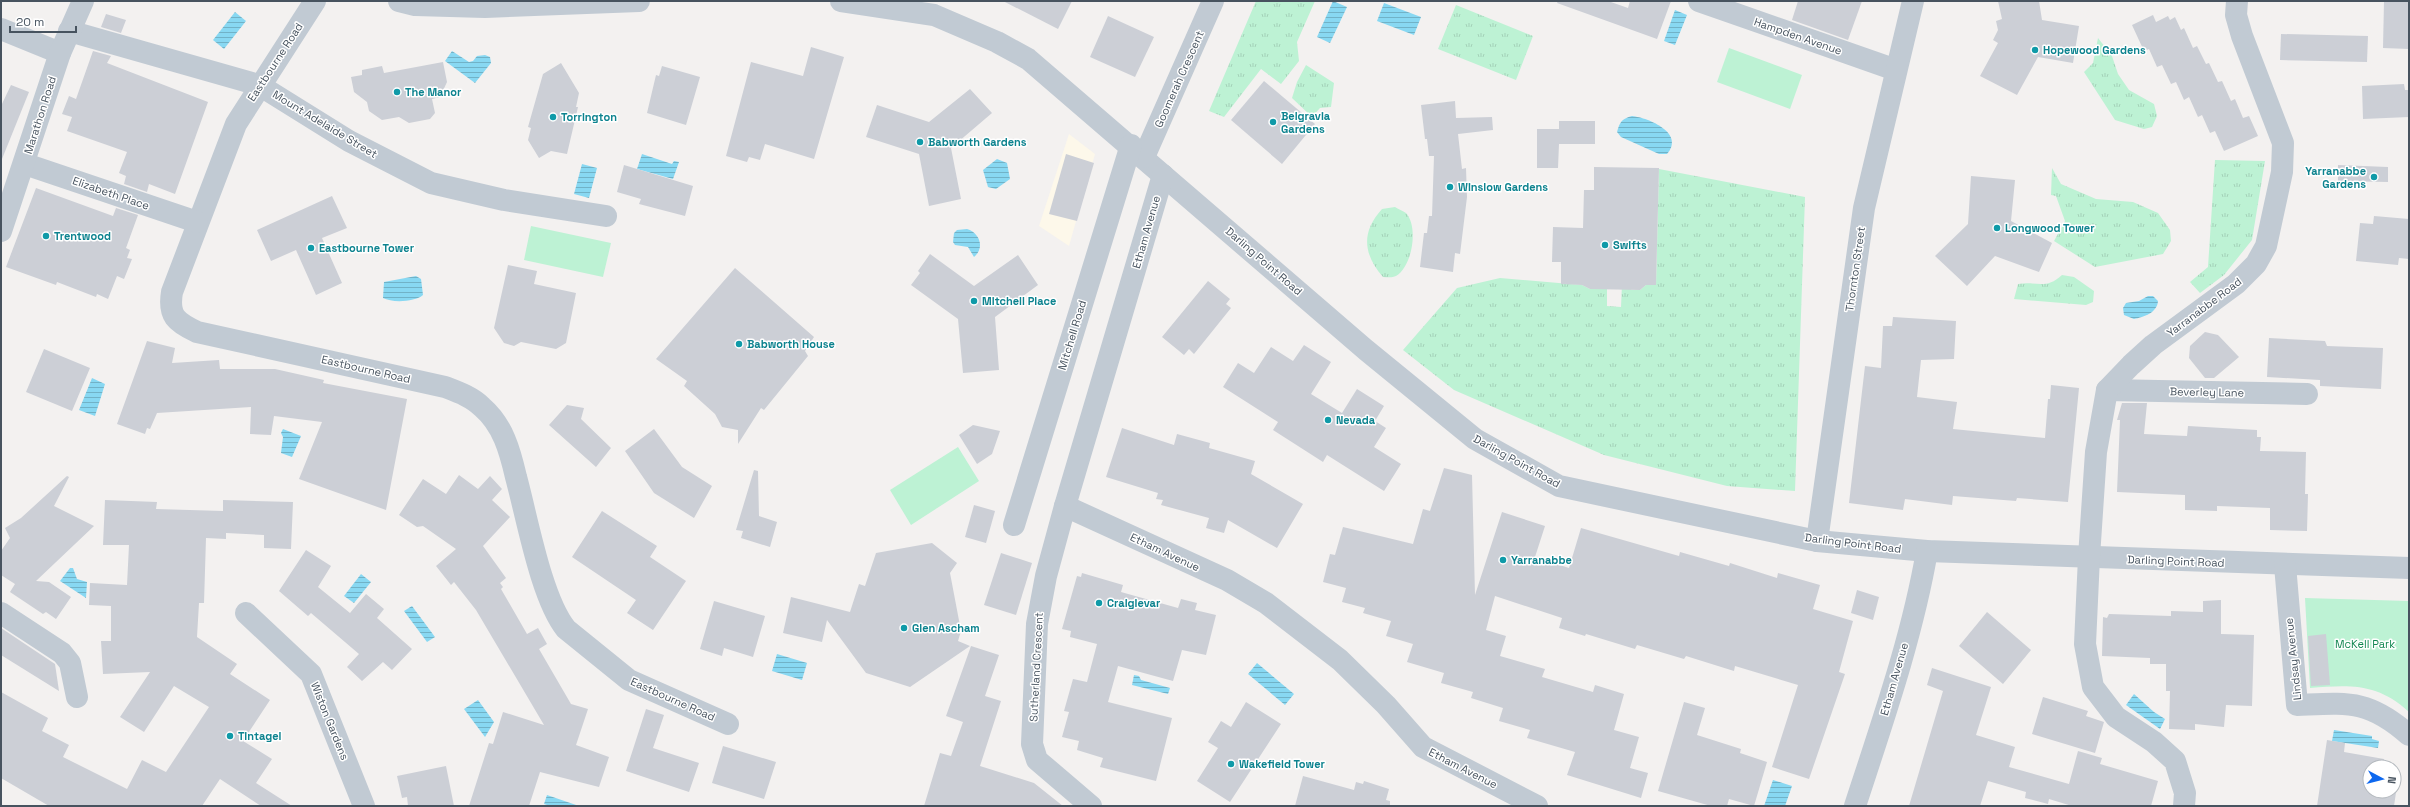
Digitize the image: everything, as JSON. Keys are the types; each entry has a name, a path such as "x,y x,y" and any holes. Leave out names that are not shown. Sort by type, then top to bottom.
{"street":[{"name":"Marathon Road","path":"1,231 25,164 60,53 83,1"},
{"name":"Eastbourne Road","path":"315,1 259,85 236,124 197,222 172,292 170,304 171,312 177,321 197,332 445,387 465,395 482,406 499,426 509,448 544,581 558,619 566,629 629,680 728,724"},
{"path":"399,1 415,5 485,7 639,1"},
{"name":"Darling Point Road","path":"841,1 934,15 997,42 1028,59 1138,151 1162,175 1393,372 1476,439 1559,486 1817,541 1927,551 2285,565 2409,568"},
{"name":"Goomerah Crescent","path":"1138,151 1213,1"},
{"name":"Hampden Avenue","path":"1699,1 1896,70"},
{"name":"Thornton Street","path":"1817,541 1864,208 1913,1"},
{"name":"Yarranabbe Road","path":"2108,390 2153,345 2236,284 2256,264 2266,246 2282,172 2283,143 2242,36 2236,15 2237,1"},
{"path":"1,29 60,53"},
{"name":"Mount Adelaide Street","path":"69,30 259,85 349,141 431,183 504,200 606,216"},
{"name":"Mitchell Road","path":"1014,525 1138,151"},
{"name":"Elizabeth Place","path":"25,164 197,222"},
{"name":"Etham Avenue","path":"1162,175 1065,506 1227,580 1266,603 1340,660 1386,705 1423,747 1537,806"},
{"path":"2108,390 2096,452 2085,644 2093,687 2116,717 2154,742 2175,761 2185,792 2184,806"},
{"name":"Beverley Lane","path":"2108,390 2307,394"},
{"name":"Sutherland Crescent","path":"1065,506 1039,610 1032,744 1037,760 1091,806"},
{"name":"Etham Avenue","path":"1855,806 1891,694 1921,586 1927,551"},
{"name":"Lindsay Avenue","path":"2285,565 2297,705 2352,703 2372,709 2391,719 2409,735"},
{"name":"Wiston Gardens","path":"246,613 311,674 364,806"},
{"path":"1,614 62,653 70,663 77,698"}],"shaded area":[{"path":"1069,134 1095,154 1069,246 1039,226"}],"green space":[{"path":"1256,1 1315,1 1297,42 1299,61 1281,84 1261,69 1224,117 1209,111"},
{"path":"1456,5 1533,36 1516,80 1438,49"},
{"path":"2098,38 2112,56 2118,74 2129,90 2154,104 2157,116 2152,127 2144,129 2115,120 2084,72 2093,63"},
{"path":"1729,48 1802,75 1790,109 1717,82"},
{"path":"1306,65 1334,83 1331,107 1320,108 1312,117 1292,98 1297,82"},
{"path":"2215,160 2265,161 2252,240 2224,275 2200,293 2190,282 2208,267"},
{"path":"2052,168 2061,184 2096,199 2133,202 2158,213 2170,230 2171,241 2163,254 2095,267 2054,241 2065,221 2056,196 2051,195"},
{"path":"1659,169 1805,197 1795,491 1727,486 1604,455 1454,390 1403,350 1457,288 1500,278 1582,285 1590,289 1607,285 1607,306 1621,307 1622,284 1632,290 1640,290 1646,285 1656,285"},
{"path":"1395,207 1406,213 1410,219 1413,237 1412,246 1410,256 1402,271 1394,277 1383,277 1371,260 1367,243 1368,235 1370,226 1382,209"},
{"path":"531,226 611,243 603,277 524,260"},
{"path":"2062,275 2074,277 2094,291 2093,302 2086,305 2014,299 2018,284 2046,284 2056,280"},
{"path":"958,447 979,481 911,525 890,490"},
{"name":"McKell Park","path":"2305,598 2409,601 2409,712 2386,696 2363,688 2338,686 2310,688"}],"water":[{"path":"1333,1 1347,7 1330,43 1317,37"},
{"path":"1384,3 1421,17 1414,35 1377,21"},
{"path":"1675,10 1687,15 1675,45 1664,41"},
{"path":"235,12 246,21 224,49 213,40"},
{"path":"452,51 469,62 473,61 477,56 485,55 490,57 491,63 475,83 445,61"},
{"path":"1632,116 1655,123 1668,133 1672,139 1671,146 1667,154 1659,154 1621,137 1617,132 1620,123 1624,119"},
{"path":"642,154 672,164 674,161 679,162 673,179 637,169"},
{"path":"997,159 1007,163 1010,179 996,189 988,187 983,170"},
{"path":"582,164 597,168 589,198 574,194"},
{"path":"967,229 975,234 980,241 979,249 974,257 968,247 955,245 953,242 954,233 957,230"},
{"path":"416,276 421,279 423,295 415,299 403,301 392,301 383,298 384,282"},
{"path":"2148,296 2153,296 2158,301 2153,311 2146,316 2134,319 2124,315 2123,308 2126,303 2139,301"},
{"path":"92,378 105,384 95,416 79,410"},
{"path":"283,429 301,436 292,457 281,453 283,437 281,433"},
{"path":"70,568 73,568 77,579 87,582 86,598 60,581"},
{"path":"361,574 371,582 354,603 344,596"},
{"path":"412,606 435,637 427,642 404,611"},
{"path":"777,654 807,663 802,680 772,671"},
{"path":"1257,663 1294,694 1285,705 1248,674"},
{"path":"1134,675 1139,676 1141,680 1170,688 1168,694 1132,685"},
{"path":"2134,694 2154,712 2165,719 2160,729 2126,705"},
{"path":"478,700 494,722 485,737 464,709"},
{"path":"2334,730 2372,736 2372,739 2379,741 2378,748 2332,741"},
{"path":"1773,780 1792,786 1785,806 1764,806"},
{"path":"547,795 579,806 550,806 544,804"}],"building":[{"path":"1003,1 1072,1 1058,29"},
{"path":"1558,1 1608,1 1628,8 1630,1 1671,1 1657,39 1557,3"},
{"path":"1798,1 1862,1 1848,40 1792,20"},
{"name":"Hopewood Gardens","path":"1998,1 2039,1 2042,20 2079,26 2073,63 2038,57 2017,95 1980,76 1998,43 1993,40 1998,30 1996,21 2002,19"},
{"path":"2384,1 2409,1 2409,49 2383,48"},
{"path":"106,14 126,20 121,33 101,27"},
{"path":"2153,15 2156,22 2168,16 2170,20 2175,17 2181,30 2184,28 2193,48 2197,46 2206,64 2209,63 2218,82 2222,81 2231,101 2235,99 2243,118 2249,116 2258,136 2224,151 2215,131 2210,133 2202,115 2198,117 2189,97 2184,100 2176,82 2171,84 2162,65 2157,67 2149,49 2144,51 2132,25"},
{"path":"1108,16 1154,37 1135,77 1090,57"},
{"path":"2281,34 2368,36 2367,62 2280,60"},
{"path":"811,47 844,57 814,159 765,144 760,160 749,157 747,162 726,156 751,62 803,76"},
{"path":"93,51 111,56 107,63 208,102 175,194 149,184 147,192 124,184 126,176 119,173 127,152 67,131 72,117 62,114 69,96 76,99"},
{"name":"The Manor","path":"443,62 447,82 440,97 432,99 435,113 430,119 409,123 399,117 382,120 369,111 367,102 354,92 351,77 362,75 362,70 382,66 384,73"},
{"name":"Torrington","path":"561,63 579,93 576,107 578,107 567,154 551,151 539,158 528,140 531,128 528,127 543,74"},
{"path":"662,66 700,77 686,125 647,113 656,75 659,76"},
{"name":"Belgravia Gardens","path":"1264,81 1315,124 1282,164 1231,120"},
{"path":"2404,84 2405,90 2409,90 2409,117 2363,119 2362,86"},
{"path":"11,85 29,92 2,159 1,106"},
{"name":"Babworth Gardens","path":"970,89 992,113 951,148 961,199 929,206 919,154 866,137 877,105 929,122"},
{"name":"Winslow Gardens","path":"1455,101 1456,118 1492,117 1493,130 1458,134 1462,169 1466,168 1467,197 1460,254 1455,253 1453,272 1420,267 1424,233 1427,233 1429,216 1432,216 1434,156 1429,156 1427,139 1425,139 1421,105"},
{"path":"1559,121 1595,121 1595,144 1559,144 1558,168 1537,168 1537,129 1559,129"},
{"path":"1066,154 1094,163 1077,221 1049,214"},
{"path":"624,165 693,186 685,216 639,204 641,199 617,192"},
{"path":"2338,165 2388,167 2388,182 2338,181"},
{"name":"Swifts","path":"1594,167 1659,168 1656,285 1646,285 1640,290 1590,289 1582,285 1561,284 1561,262 1552,262 1553,227 1583,228 1584,190 1594,190"},
{"name":"Longwood Tower","path":"1971,176 2015,180 2011,221 2052,243 2039,272 1995,256 1967,286 1935,256 1968,224"},
{"path":"36,188 113,216 116,208 138,215 126,248 130,250 127,258 132,259 124,279 117,276 108,299 97,294 96,297 57,282 56,285 6,267"},
{"name":"Eastbourne Tower","path":"332,196 347,228 322,238 342,283 316,295 296,250 271,261 257,230"},
{"path":"2374,216 2409,219 2409,259 2399,258 2398,265 2356,261 2360,223 2373,224"},
{"name":"Mitchell Place","path":"930,254 974,286 1018,255 1038,285 995,317 999,370 963,373 958,319 911,285 920,273 918,271"},
{"path":"508,265 537,271 534,284 576,293 566,343 556,349 521,342 514,346 504,343 494,328"},
{"name":"Babworth House","path":"735,268 814,337 805,351 808,356 764,410 761,408 738,444 738,430 722,427 715,414 684,386 687,381 656,359"},
{"path":"1208,281 1230,299 1226,304 1231,308 1194,354 1189,349 1184,355 1162,337"},
{"path":"1893,317 1956,321 1954,359 1921,360 1917,397 1957,402 1953,429 2045,438 2048,399 2050,399 2051,385 2079,388 2068,502 2017,498 2016,501 1953,496 1952,505 1905,499 1903,510 1849,503 1865,366 1881,368 1883,326 1892,326"},
{"path":"2205,332 2218,335 2239,357 2214,378 2205,378 2189,358 2190,346"},
{"path":"2269,338 2325,341 2327,346 2383,348 2381,389 2320,386 2320,380 2267,377"},
{"path":"147,341 175,348 172,363 219,360 220,369 275,369 324,380 323,383 407,399 386,510 299,479 322,422 274,416 271,435 250,434 251,407 157,413 150,429 147,428 145,434 117,424"},
{"name":"Nevada","path":"1304,345 1331,362 1311,394 1342,413 1357,389 1384,406 1375,421 1386,428 1374,447 1401,464 1384,491 1327,455 1323,462 1273,430 1278,422 1223,387 1238,363 1254,373 1271,347 1293,361"},
{"path":"44,349 90,368 72,411 26,392"},
{"path":"2122,403 2147,403 2144,434 2187,436 2188,426 2257,430 2257,437 2261,437 2260,451 2306,452 2305,494 2308,494 2307,531 2270,530 2270,508 2217,506 2217,511 2185,510 2185,495 2117,492 2120,420 2117,420"},
{"path":"567,405 584,408 581,419 611,448 596,467 549,425"},
{"path":"973,425 1000,431 992,454 977,464 959,435"},
{"path":"1122,428 1174,445 1177,434 1210,443 1209,448 1255,461 1251,474 1303,504 1277,548 1228,520 1224,533 1206,528 1209,518 1161,505 1163,500 1156,499 1158,493 1106,477"},
{"path":"654,429 682,467 712,486 694,518 654,493 625,451"},
{"path":"1444,468 1472,475 1475,595 1502,512 1545,526 1535,557 1569,568 1581,528 1679,556 1680,552 1729,566 1730,563 1777,578 1778,573 1820,585 1813,609 1853,621 1839,672 1845,674 1809,779 1772,767 1798,685 1735,666 1734,671 1686,656 1684,659 1637,645 1635,649 1586,634 1585,636 1559,628 1562,618 1495,596 1486,630 1506,636 1500,656 1545,669 1542,677 1593,692 1595,685 1624,694 1614,730 1639,737 1630,768 1648,773 1641,798 1567,775 1575,752 1527,738 1530,730 1499,721 1503,708 1471,698 1473,692 1441,683 1444,673 1407,662 1413,644 1386,636 1391,621 1363,613 1365,608 1342,602 1346,588 1323,582 1330,554 1335,555 1343,527 1413,544 1423,509 1430,511"},
{"path":"754,470 758,471 759,516 777,522 770,547 741,538 743,531 736,530"},
{"path":"459,475 478,489 490,476 502,489 492,500 510,517 483,546 506,578 500,583 503,587 501,589 527,634 538,628 547,644 539,649 571,704 588,709 576,745 609,757 599,787 540,772 529,806 469,806 489,743 493,744 503,712 544,725 476,610 454,582 451,585 436,566 456,549 423,526 417,527 399,515 423,479 446,494"},
{"path":"67,476 69,477 54,506 94,526 36,581 49,582 71,597 56,619 46,612 43,614 10,592 15,584 1,575 1,551 10,538 5,528 21,518"},
{"path":"105,500 157,502 156,509 223,511 223,500 293,502 291,549 264,548 264,535 226,533 226,539 206,538 204,603 199,603 197,637 237,664 230,674 270,700 243,741 272,759 256,783 292,806 261,806 220,779 202,806 49,806 1,778 1,692 48,718 42,731 69,745 63,757 127,789 142,760 166,772 209,707 174,686 144,732 120,717 150,672 103,674 101,641 111,641 111,606 89,605 90,583 127,585 129,545 103,545"},
{"path":"974,505 995,511 986,543 965,537"},
{"path":"602,511 657,546 650,557 686,581 653,630 627,613 636,600 572,557"},
{"path":"932,543 957,563 950,573 961,631 958,641 970,646 910,687 866,673 827,620 822,642 783,633 791,597 850,612 859,584 865,586 876,553"},
{"path":"306,550 331,566 318,587 350,613 366,594 384,609 377,618 412,649 392,670 383,662 362,681 347,667 359,654 311,613 308,616 279,591"},
{"path":"1001,553 1032,563 1016,615 984,605"},
{"path":"1082,573 1123,585 1121,592 1178,608 1181,599 1197,603 1195,610 1216,615 1206,655 1182,650 1173,681 1118,666 1108,702 1172,718 1156,781 1100,767 1103,758 1077,750 1079,741 1062,737 1069,712 1064,711 1073,679 1087,682 1097,644 1070,637 1071,631 1062,629 1077,576 1081,577"},
{"path":"1857,590 1879,597 1873,620 1851,613"},
{"path":"2221,600 2221,634 2254,635 2252,706 2226,705 2224,727 2195,724 2195,730 2169,729 2170,691 2166,691 2166,664 2150,664 2150,658 2102,656 2103,617 2107,618 2109,614 2171,616 2171,611 2203,612 2203,601"},
{"path":"714,601 765,616 753,657 724,648 722,656 700,649"},
{"path":"1987,612 2031,650 2003,684 1959,646"},
{"path":"1,628 55,664 59,691 1,655"},
{"path":"2326,634 2330,685 2311,686 2308,636"},
{"path":"971,646 999,655 985,696 1001,701 980,766 1034,783 1063,806 924,806 940,753 951,756 963,722 946,716"},
{"path":"1932,668 1991,687 1976,735 2015,747 2009,767 2069,784 2078,751 2102,758 2100,764 2158,781 2151,806 2072,806 2049,799 2048,804 2025,798 2026,792 1988,781 1980,806 1909,806 1943,691 1927,685"},
{"path":"2043,697 2088,711 2086,716 2104,722 2095,753 2032,734"},
{"name":"Wakefield Tower","path":"1246,702 1281,724 1230,802 1197,781 1218,748 1208,742 1221,721 1231,727"},
{"path":"1684,702 1705,708 1697,735 1741,749 1740,753 1767,762 1754,806 1729,799 1727,806 1711,806 1658,791"},
{"path":"646,709 664,715 653,748 699,763 689,792 626,771"},
{"path":"2327,740 2345,743 2344,752 2384,759 2362,759 2362,799 2395,799 2394,806 2317,806"},
{"path":"723,746 776,762 764,799 712,783"},
{"path":"446,766 454,806 408,806 407,797 402,798 397,776"},
{"path":"1303,776 1354,790 1356,782 1363,784 1364,781 1389,789 1386,800 1390,801 1390,806 1295,806"}],"place":[{"name":"Hopewood Gardens","path":"2035,50"},
{"name":"The Manor","path":"397,92"},
{"name":"Torrington","path":"553,117"},
{"name":"Belgravia Gardens","path":"1273,122"},
{"name":"Babworth Gardens","path":"920,142"},
{"name":"Yarranabbe Gardens","path":"2374,177"},
{"name":"Winslow Gardens","path":"1450,187"},
{"name":"Longwood Tower","path":"1997,228"},
{"name":"Trentwood","path":"46,236"},
{"name":"Swifts","path":"1605,245"},
{"name":"Eastbourne Tower","path":"311,248"},
{"name":"Mitchell Place","path":"974,301"},
{"name":"Babworth House","path":"739,344"},
{"name":"Nevada","path":"1328,420"},
{"name":"Yarranabbe","path":"1503,560"},
{"name":"Craigievar","path":"1099,603"},
{"name":"Glen Ascham","path":"904,628"},
{"name":"Tintagel","path":"230,736"},
{"name":"Wakefield Tower","path":"1231,764"}]}
